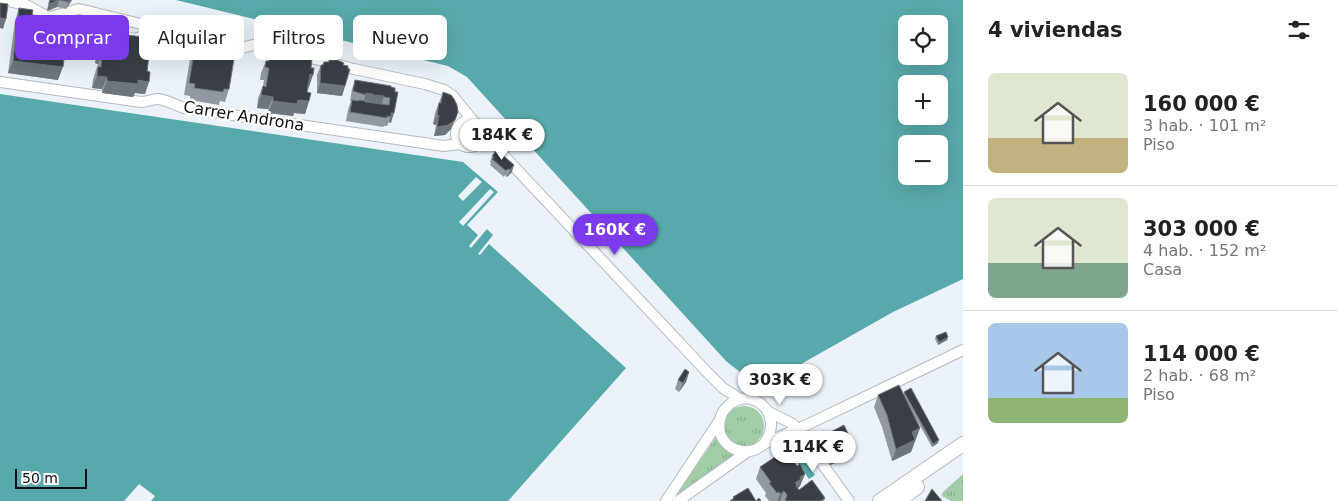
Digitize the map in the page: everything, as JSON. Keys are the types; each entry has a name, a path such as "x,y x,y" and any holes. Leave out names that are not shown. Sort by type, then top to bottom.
{"street":[{"path":"4,0 26,5 46,15"},
{"path":"57,15 79,8 139,23"},
{"path":"70,15 72,11"},
{"path":"244,47 257,44 264,45 444,90 452,95 481,131 706,372 722,388 740,400"},
{"name":"Carrer Androna","path":"0,82 141,102 161,99 184,108 444,146 460,144"},
{"path":"444,90 456,105 460,125"},
{"path":"474,122 460,125 456,132 457,140 460,144 470,147 477,144 489,146 506,158"},
{"path":"477,144 481,138 481,131"},
{"path":"719,421 719,429 726,443 740,451 754,451 764,444 798,430 963,350"},
{"path":"722,388 726,407"},
{"path":"666,501 719,421 726,407 733,402 753,400 765,407 769,412 772,420 772,429 764,444"},
{"path":"769,412 793,424 850,501"},
{"path":"880,501 963,444"},
{"path":"678,501 748,452"},
{"path":"898,501 963,454"}],"green space":[{"path":"748,406 755,409 761,415 764,426 763,434 755,443 748,446 740,446 733,443 725,434 724,422 727,415 736,407"},
{"path":"716,437 722,447 735,455 676,496"},
{"path":"963,474 963,501 951,501 942,496 942,493"}],"water":[{"path":"176,0 963,0 963,279 893,312 764,385 726,361 467,77 448,66 423,60 447,60 447,15 353,15 353,43 343,41 343,15 254,15 254,19"},
{"path":"0,94 463,162 498,192 467,225 478,235 469,246 471,248 487,229 493,235 478,254 480,255 489,244 626,368 508,501 151,501 155,496 139,484 124,501 0,501"},
{"path":"798,451 815,475 809,479 792,455"}],"pier":[{"path":"476,177 482,182 463,201 458,196"},
{"path":"490,189 494,192 463,226 459,222"}],"building":[{"path":"50,0 59,0 49,4"},
{"path":"0,3 8,4 6,19 0,18"},
{"path":"19,8 33,10 32,15 18,15"},
{"path":"129,35 139,36 139,60 148,60 147,71 150,72 149,82 138,80 138,84 107,81 107,77 97,76 98,67 101,67 101,60 129,60"},
{"path":"15,43 15,60 64,60 63,67 13,61"},
{"path":"193,60 234,60 229,89 224,89 223,92 194,88 195,84 189,83"},
{"path":"312,60 311,68 314,68 313,75 310,74 307,92 311,93 309,101 298,100 297,104 273,101 273,97 261,95 263,86 266,87 269,68 265,67 266,61"},
{"path":"329,60 337,60 344,63 343,65 348,66 348,69 350,69 345,86 320,83 321,65 324,62 329,62"},
{"path":"355,80 395,88 395,92 398,92 394,113 391,113 391,117 350,112 352,100 389,105 390,98 366,93 366,95 353,91"},
{"path":"443,92 451,95 454,99 458,112 455,120 448,125 437,127 439,103 441,103"},
{"path":"497,150 514,165 510,170 506,171 492,159"},
{"path":"946,332 948,337 939,342 936,336"},
{"path":"685,369 689,372 683,383 678,380"},
{"path":"899,385 920,428 912,432 915,440 896,449 887,415 878,395"},
{"path":"911,388 939,440 933,444 904,392"},
{"path":"844,425 854,446 834,456 823,436"},
{"path":"785,449 797,466 800,464 805,474 795,483 799,490 812,480 825,498 821,501 785,501 787,495 784,491 780,494 779,492 777,493 760,467"},
{"path":"748,488 756,501 730,501 733,497"},
{"path":"932,489 942,501 925,501"}]}
